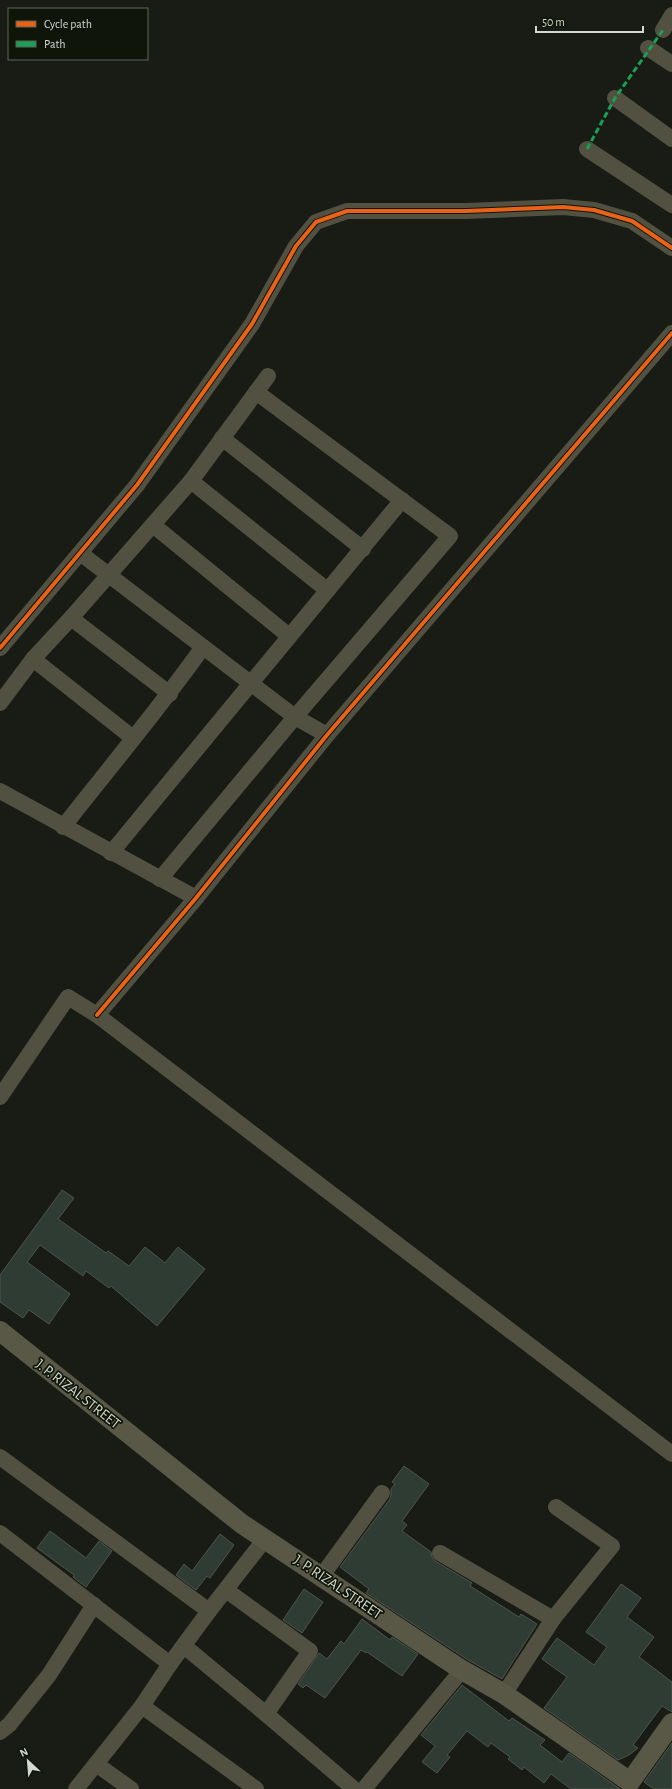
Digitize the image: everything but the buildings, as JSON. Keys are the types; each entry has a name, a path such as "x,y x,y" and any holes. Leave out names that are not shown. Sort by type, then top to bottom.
{"main road":[{"name":"J. P. RIZAL STREET","path":"0,1331 242,1524 462,1670 504,1694 635,1786 672,1723"}],"street":[{"path":"663,30 672,15"},
{"path":"648,48 672,64"},
{"path":"614,98 672,139"},
{"path":"587,149 672,205"},
{"path":"0,648 137,485 252,324 296,246 316,222 347,212 466,212 563,207 594,210 632,220 672,248"},
{"path":"97,1015 196,898 327,735 672,333"},
{"path":"0,703 33,659 71,618 191,481 268,376"},
{"path":"160,879 295,717 450,536 256,392"},
{"path":"222,438 363,549"},
{"path":"191,481 327,590"},
{"path":"111,853 250,682 363,549 402,500"},
{"path":"153,525 290,636"},
{"path":"80,553 109,573 295,717 327,735"},
{"path":"71,618 170,694"},
{"path":"63,827 133,738 170,694 203,647"},
{"path":"33,659 133,738"},
{"path":"0,791 63,827 196,898"},
{"path":"0,1098 68,997 97,1015 672,1454"},
{"path":"0,1457 209,1611"},
{"path":"321,1576 382,1493"},
{"path":"504,1694 553,1619 612,1546 556,1507"},
{"path":"0,1533 170,1664"},
{"path":"76,1789 142,1706 170,1664 209,1611 265,1539"},
{"path":"440,1553 553,1619"},
{"path":"226,1590 310,1651 266,1714"},
{"path":"0,1732 9,1725 48,1676 94,1605"},
{"path":"184,1646 354,1789"},
{"path":"364,1789 462,1670"},
{"path":"142,1706 256,1789"},
{"path":"96,1764 131,1789"}],"marked path":[{"path":"587,149 615,98 663,30"}],"cycle path":[{"path":"0,648 137,485 252,324 296,246 316,222 347,211 466,211 563,207 594,210 632,221 672,248"},
{"path":"97,1015 196,898 327,735 672,333"}]}
